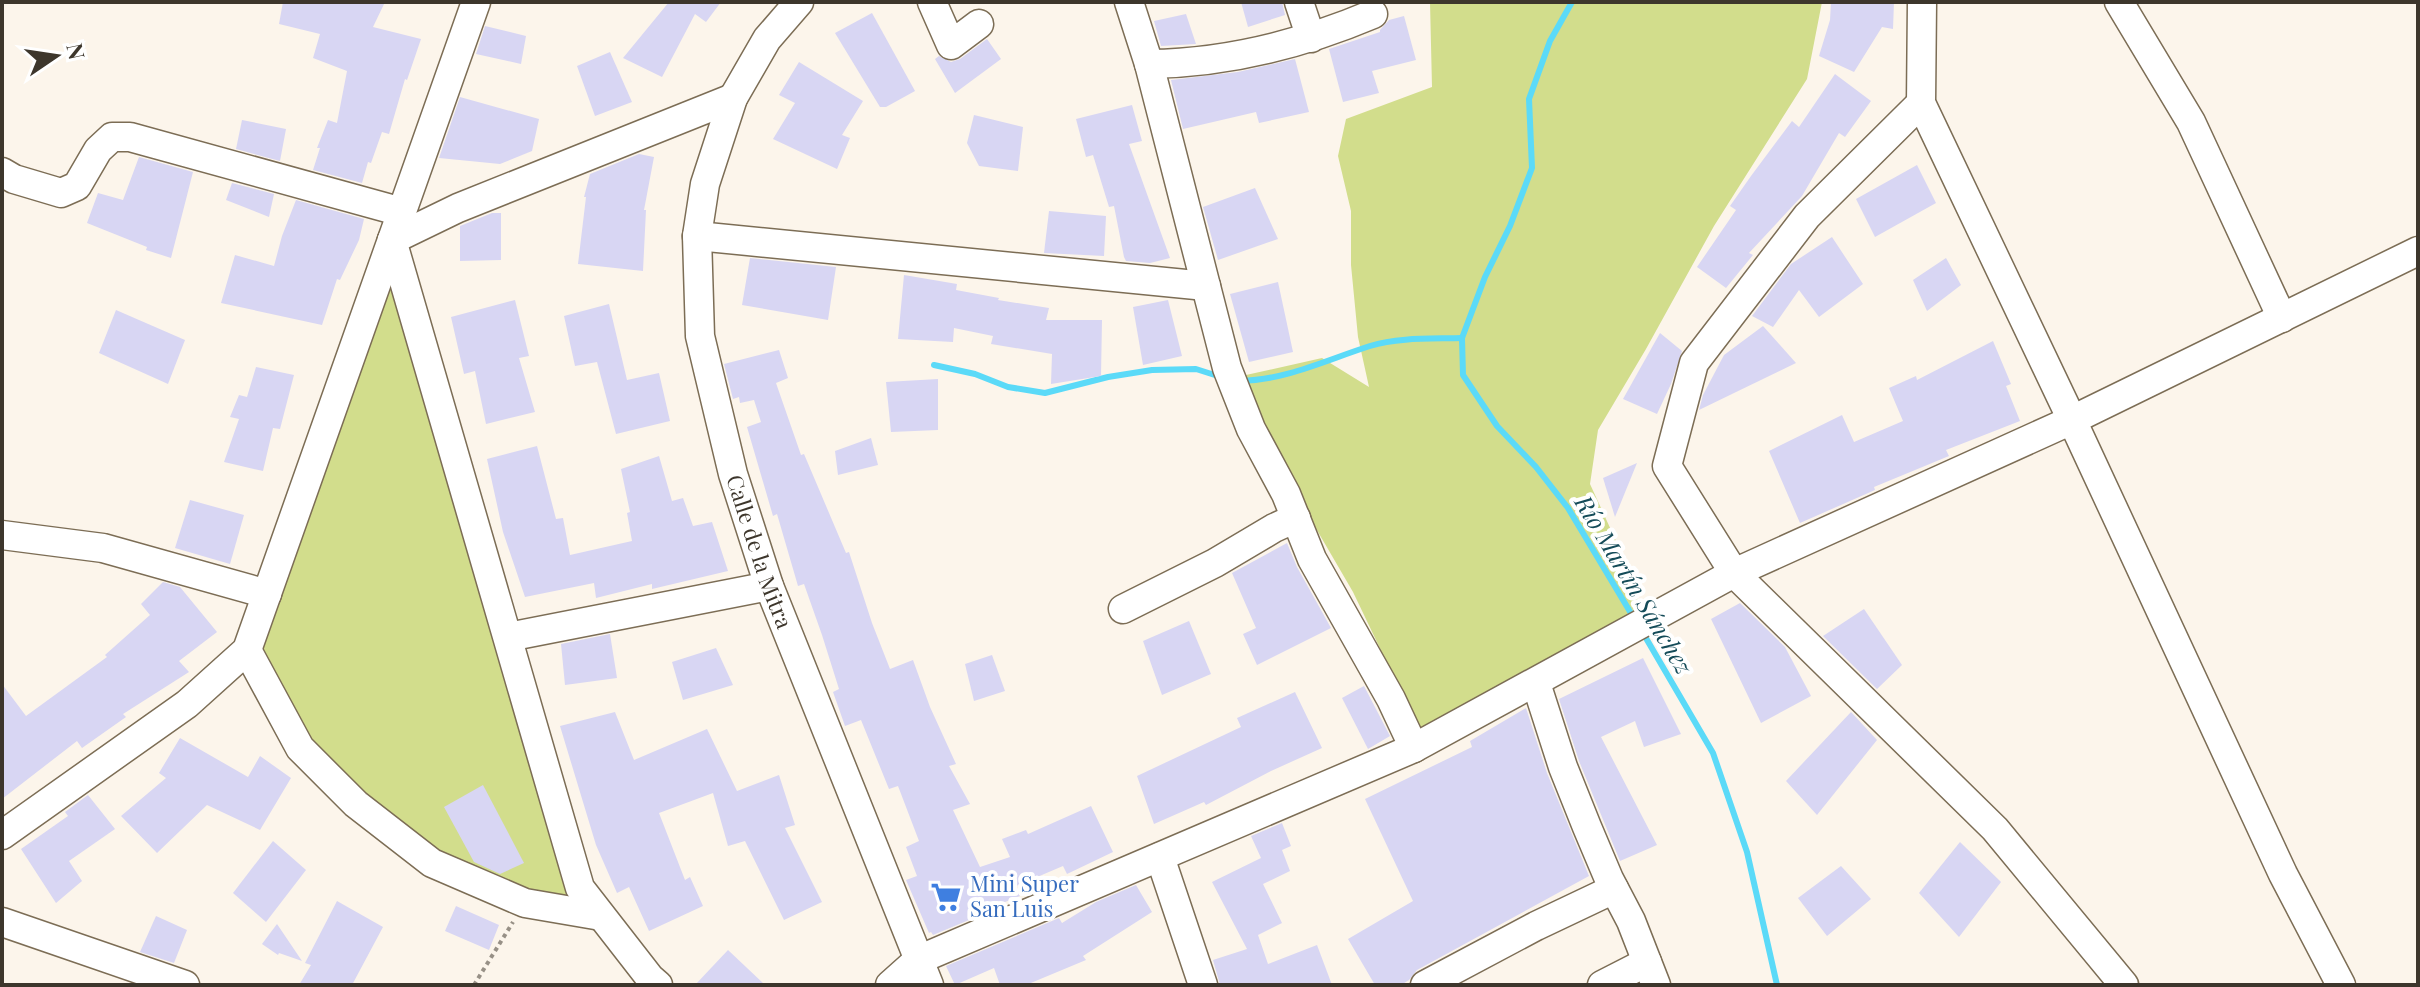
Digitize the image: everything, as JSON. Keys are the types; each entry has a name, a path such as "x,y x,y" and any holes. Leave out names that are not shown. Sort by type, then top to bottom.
{"street":[{"path":"2,835 187,704 247,650 476,2"},
{"name":"Calle de la Mitra","path":"799,2 767,39 733,98 705,184 697,236 700,336 733,474 769,586 924,973"},
{"path":"932,2 951,45 979,24"},
{"path":"1129,2 1149,64 1227,368 1251,429 1286,494 1312,559 1391,699 1414,748"},
{"path":"1299,2 1311,38"},
{"path":"1922,2 1921,103 2277,860 2341,985"},
{"path":"2119,2 2191,122 2282,318"},
{"path":"1149,64 1231,57 1311,38 1373,14"},
{"path":"392,240 458,208 733,98"},
{"path":"1921,103 1807,216 1694,363 1667,466 1734,573 1995,829 2124,985"},
{"path":"2,172 14,179 61,193 77,186 98,150 112,137 130,137 402,212"},
{"path":"697,236 1206,286"},
{"path":"392,240 580,888 658,985"},
{"path":"890,985 924,973 1160,857 1414,748 1734,573 2072,420 2418,251"},
{"path":"1123,609 1296,518"},
{"path":"2,535 103,548 267,594"},
{"path":"508,637 769,586"},
{"path":"247,650 300,748 356,804 432,863 525,903 601,916"},
{"path":"1536,683 1563,767 1651,974 1602,985"},
{"path":"1160,857 1203,985"},
{"path":"1425,985 1614,889"},
{"path":"2,922 185,985"}],"path":[{"path":"474,985 525,903"}],"green space":[{"path":"1430,2 1822,2 1807,79 1714,226 1598,430 1590,484 1622,554 1641,609 1420,732 1353,592 1268,437 1246,375 1322,358 1369,387 1358,337 1351,265 1351,211 1338,156 1346,119 1432,87"},
{"path":"394,269 578,903 504,885 402,829 308,742 258,648"}],"building":[{"path":"283,2 385,2 373,27 421,39 389,134 382,132 362,183 313,170 320,148 317,148 328,120 337,123 347,71 313,58 320,34 279,24"},
{"path":"669,2 721,2 706,22 695,14 662,77 623,58"},
{"path":"1241,2 1282,2 1285,15 1248,27"},
{"path":"1831,2 1894,2 1893,29 1882,27 1854,72 1819,56 1830,20"},
{"path":"872,13 915,91 886,107 880,107 835,33"},
{"path":"1186,14 1196,44 1161,46 1154,21"},
{"path":"1404,16 1416,60 1372,71 1379,93 1343,102 1329,49 1380,32 1389,20"},
{"path":"485,26 526,36 521,64 476,54"},
{"path":"987,39 1001,59 955,93 935,59 939,56 951,62 960,59"},
{"path":"610,52 632,102 595,116 577,66"},
{"path":"1295,59 1309,112 1259,123 1256,112 1183,129 1171,80 1238,72"},
{"path":"799,62 863,101 842,135 850,138 837,169 773,139 795,103 779,95"},
{"path":"1835,74 1871,101 1845,137 1839,133 1802,196 1749,253 1753,255 1726,288 1697,267 1736,210 1730,206 1751,176 1792,121 1799,127"},
{"path":"460,97 539,119 532,151 500,164 439,158"},
{"path":"1132,105 1142,141 1129,144 1170,258 1150,263 1126,261 1114,206 1109,207 1093,155 1086,157 1076,119"},
{"path":"974,115 1023,127 1018,171 979,166 967,143"},
{"path":"242,120 286,129 280,161 236,149"},
{"path":"639,154 654,157 644,210 643,271 578,264 584,197 590,174"},
{"path":"139,157 193,172 171,258 87,223 98,193 123,200"},
{"path":"1917,165 1936,203 1875,237 1856,199"},
{"path":"232,183 274,194 269,217 226,200"},
{"path":"1255,188 1278,239 1218,260 1203,207"},
{"path":"296,200 364,219 359,240 340,280 337,279 322,325 221,303 235,255 274,266"},
{"path":"1049,211 1106,216 1104,256 1044,253"},
{"path":"492,213 501,213 501,260 460,261 460,226"},
{"path":"1832,237 1863,284 1819,317 1799,290 1773,327 1752,316 1791,264"},
{"path":"750,258 836,267 828,320 742,305"},
{"path":"1946,258 1961,285 1927,311 1913,280"},
{"path":"904,275 957,284 956,290 998,300 1049,308 1046,320 1102,320 1101,376 1051,384 1052,354 991,344 993,336 954,328 953,342 898,339"},
{"path":"1278,282 1293,352 1249,362 1230,294"},
{"path":"515,300 529,356 519,358 535,412 486,424 475,371 464,374 451,317"},
{"path":"1168,300 1182,356 1143,365 1133,307"},
{"path":"609,304 627,380 659,373 670,421 616,434 597,362 575,366 564,316"},
{"path":"116,310 185,340 168,384 99,353"},
{"path":"1763,326 1796,363 1699,410 1703,395 1724,355"},
{"path":"1660,333 1682,351 1657,414 1623,399"},
{"path":"1993,341 2011,384 2006,386 2020,421 1946,450 1949,456 1874,487 1875,490 1800,523 1769,451 1842,415 1854,442 1903,421 1889,388 1916,376 1917,380"},
{"path":"779,350 788,378 776,383 801,455 804,454 846,553 849,552 890,669 913,660 956,764 949,766 970,804 953,810 980,867 1010,857 1002,839 1026,830 1028,834 1091,806 1113,852 1067,874 1063,866 1016,886 1020,896 933,935 929,933 906,880 917,876 906,847 919,841 898,786 889,789 861,720 845,726 833,692 839,689 822,635 804,584 798,586 777,514 773,516 747,427 761,422 754,400 740,403 739,397 733,399 724,364"},
{"path":"256,367 294,375 280,429 273,428 263,471 224,462 239,419 230,417 239,395 247,397"},
{"path":"938,379 938,430 891,432 886,382"},
{"path":"871,438 878,465 838,475 835,451"},
{"path":"537,446 556,519 563,518 570,555 632,541 627,513 630,512 621,469 659,456 672,501 683,498 693,526 712,522 728,571 652,589 652,584 596,598 594,583 525,597 503,532 487,459"},
{"path":"1637,463 1615,517 1603,478"},
{"path":"190,500 244,515 230,564 175,548"},
{"path":"1287,543 1331,628 1257,665 1243,634 1256,628 1232,573"},
{"path":"163,582 180,587 217,632 179,661 189,672 123,714 126,717 82,748 77,741 2,799 2,684 26,716 107,657 105,655 150,615 141,604"},
{"path":"1740,603 1785,647 1811,696 1761,723 1711,619"},
{"path":"1864,609 1902,665 1877,689 1823,636"},
{"path":"1189,621 1211,674 1162,695 1143,641"},
{"path":"610,634 617,678 565,685 561,644"},
{"path":"716,648 733,685 683,700 672,662"},
{"path":"992,655 1005,691 974,701 965,664"},
{"path":"1643,658 1681,734 1644,747 1635,721 1601,737 1657,845 1620,861 1579,761 1559,699"},
{"path":"1364,686 1390,736 1368,749 1342,698"},
{"path":"1295,692 1322,748 1206,805 1204,802 1154,824 1137,776 1241,727 1237,718"},
{"path":"1526,708 1547,773 1589,876 1417,970 1401,985 1375,985 1348,939 1413,901 1365,799 1472,747 1470,741"},
{"path":"615,712 634,760 707,729 737,791 779,775 795,825 785,828 822,902 784,920 745,841 728,846 713,793 659,813 685,880 690,877 703,906 649,931 629,887 617,893 596,845 560,726"},
{"path":"1851,712 1877,740 1817,815 1786,781"},
{"path":"180,738 248,777 260,756 291,778 260,830 207,805 157,853 121,816 166,778 159,773"},
{"path":"483,785 524,863 500,874 474,862 444,807"},
{"path":"88,795 115,829 69,861 82,881 56,903 21,849 68,816 65,812"},
{"path":"1282,823 1291,846 1282,850 1290,871 1263,884 1282,923 1258,935 1268,964 1317,945 1332,985 1220,985 1213,960 1247,949 1212,882 1261,858 1251,836"},
{"path":"273,841 306,870 266,922 233,893"},
{"path":"1960,842 2001,882 1959,937 1919,893"},
{"path":"1841,866 1871,899 1827,936 1798,898"},
{"path":"1136,885 1152,912 1083,956 1086,960 1026,985 1000,985 994,968 955,985 946,966 1059,918 1062,923 1096,902"},
{"path":"337,901 383,927 352,985 299,985 311,965 305,963"},
{"path":"456,906 499,925 489,950 445,931"},
{"path":"156,916 187,930 174,963 140,952"},
{"path":"277,924 302,961 278,955 262,944"},
{"path":"728,950 765,985 695,985"}],"waterway":[{"name":"Río Martín Sánchez","path":"1572,2 1550,41 1529,99 1532,168 1462,338 1463,375 1497,426 1536,467 1568,508 1635,620"},
{"path":"1240,381 1290,373 1381,343 1462,338"},
{"path":"934,365 975,374 1008,387 1045,393 1108,377 1152,370 1196,369 1221,377"},
{"name":"Río Martín Sánchez","path":"1643,633 1713,753 1747,852 1777,985"}],"place":[{"name":"Mini Super San Luis","path":"946,897"}]}
